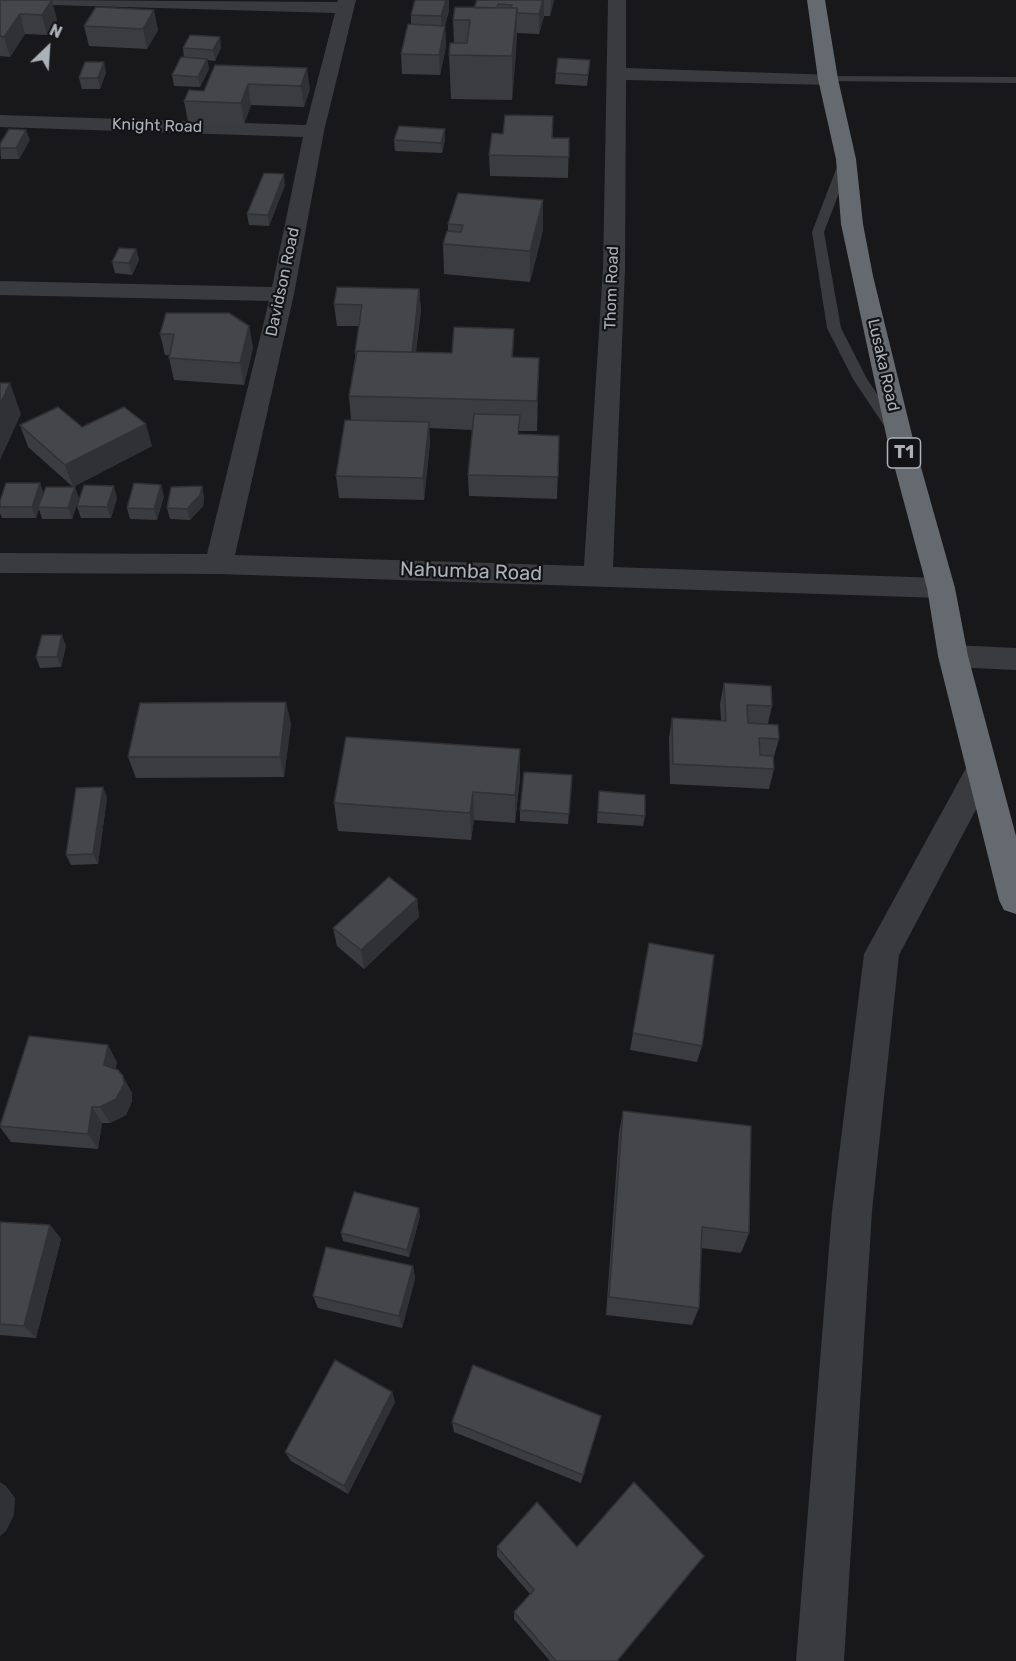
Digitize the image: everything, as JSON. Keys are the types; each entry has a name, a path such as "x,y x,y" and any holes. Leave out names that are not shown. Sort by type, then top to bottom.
{"highway":[{"name":"Lusaka Road","path":"816,0 828,79 846,159 852,224 862,276 900,439 941,588 953,656 1016,900"}],"street":[{"path":"52,0 346,4"},
{"name":"Thom Road","path":"598,576 614,269 618,74 617,0"},
{"name":"Davidson Road","path":"219,564 282,294 314,132 346,4"},
{"path":"618,74 828,79"},
{"name":"Knight Road","path":"0,121 314,132"},
{"path":"0,288 282,294"},
{"name":"Nahumba Road","path":"0,563 219,564 941,588"},
{"path":"953,656 1016,659"},
{"path":"820,1661 852,1211 882,954 982,768"}],"lane":[{"path":"828,79 1016,80"},
{"path":"846,159 818,232 834,328 860,379 900,439"}],"building":[{"path":"0,0 52,0 42,15 20,14 4,37 0,36"},
{"path":"415,0 446,0 441,16 411,15"},
{"path":"477,0 543,0 539,14 517,13 517,8 511,8 512,5 498,4 497,8 474,8"},
{"path":"96,7 154,10 143,29 84,26"},
{"path":"455,7 517,8 512,56 449,55 450,43 467,43 470,20 453,20"},
{"path":"408,24 445,26 439,55 401,54"},
{"path":"190,35 220,37 213,50 183,48"},
{"path":"181,57 207,59 198,77 172,75"},
{"path":"558,58 590,60 588,75 556,73"},
{"path":"85,62 104,62 98,78 79,78"},
{"path":"215,65 307,68 301,86 248,84 241,103 184,101 189,90 204,91"},
{"path":"505,115 553,116 552,138 569,138 569,157 489,155 492,133 503,134"},
{"path":"399,126 445,129 441,143 394,140"},
{"path":"9,129 26,130 16,148 0,148 0,144"},
{"path":"264,173 284,174 268,215 247,214"},
{"path":"458,193 543,200 530,251 443,244 447,231 461,232 463,225 448,224"},
{"path":"119,248 136,249 129,263 112,262"},
{"path":"337,287 419,289 412,352 357,351 356,353 362,305 334,304"},
{"path":"166,313 229,313 249,326 240,363 169,358 174,334 160,334"},
{"path":"454,327 514,329 512,357 539,358 537,401 349,396 357,351 452,353"},
{"path":"0,383 10,383 0,404"},
{"path":"58,407 82,427 124,407 146,424 65,465 20,425"},
{"path":"474,414 520,415 518,434 559,436 558,477 468,475"},
{"path":"345,420 429,422 423,478 336,476"},
{"path":"6,483 40,483 32,507 0,507"},
{"path":"134,483 161,485 154,509 127,508"},
{"path":"84,485 114,486 107,507 77,506"},
{"path":"202,486 200,495 187,509 167,508 171,487"},
{"path":"46,487 75,487 68,508 38,507"},
{"path":"42,635 62,635 57,657 36,657"},
{"path":"724,683 771,686 772,706 747,705 748,723 778,725 779,739 759,738 760,755 773,756 774,769 673,764 672,718 726,721"},
{"path":"286,702 280,757 128,757 140,703"},
{"path":"346,737 520,749 515,795 473,792 470,813 334,803"},
{"path":"524,772 572,775 569,814 520,810"},
{"path":"103,787 93,854 66,855 76,788"},
{"path":"599,791 645,795 645,816 598,812"},
{"path":"389,877 417,899 361,950 333,928"},
{"path":"649,943 714,955 702,1046 633,1033"},
{"path":"29,1036 108,1045 104,1065 118,1070 123,1076 124,1084 116,1099 100,1107 92,1107 88,1134 0,1126"},
{"path":"623,1111 751,1126 749,1233 702,1227 699,1308 609,1297"},
{"path":"354,1192 419,1208 407,1250 341,1233"},
{"path":"0,1222 50,1225 24,1326 0,1324"},
{"path":"326,1247 413,1266 399,1316 313,1296"},
{"path":"335,1360 392,1392 344,1486 285,1452"},
{"path":"473,1365 601,1416 583,1475 452,1422"},
{"path":"634,1482 704,1556 617,1661 556,1661 514,1612 534,1590 497,1547 537,1502 577,1547"}]}
